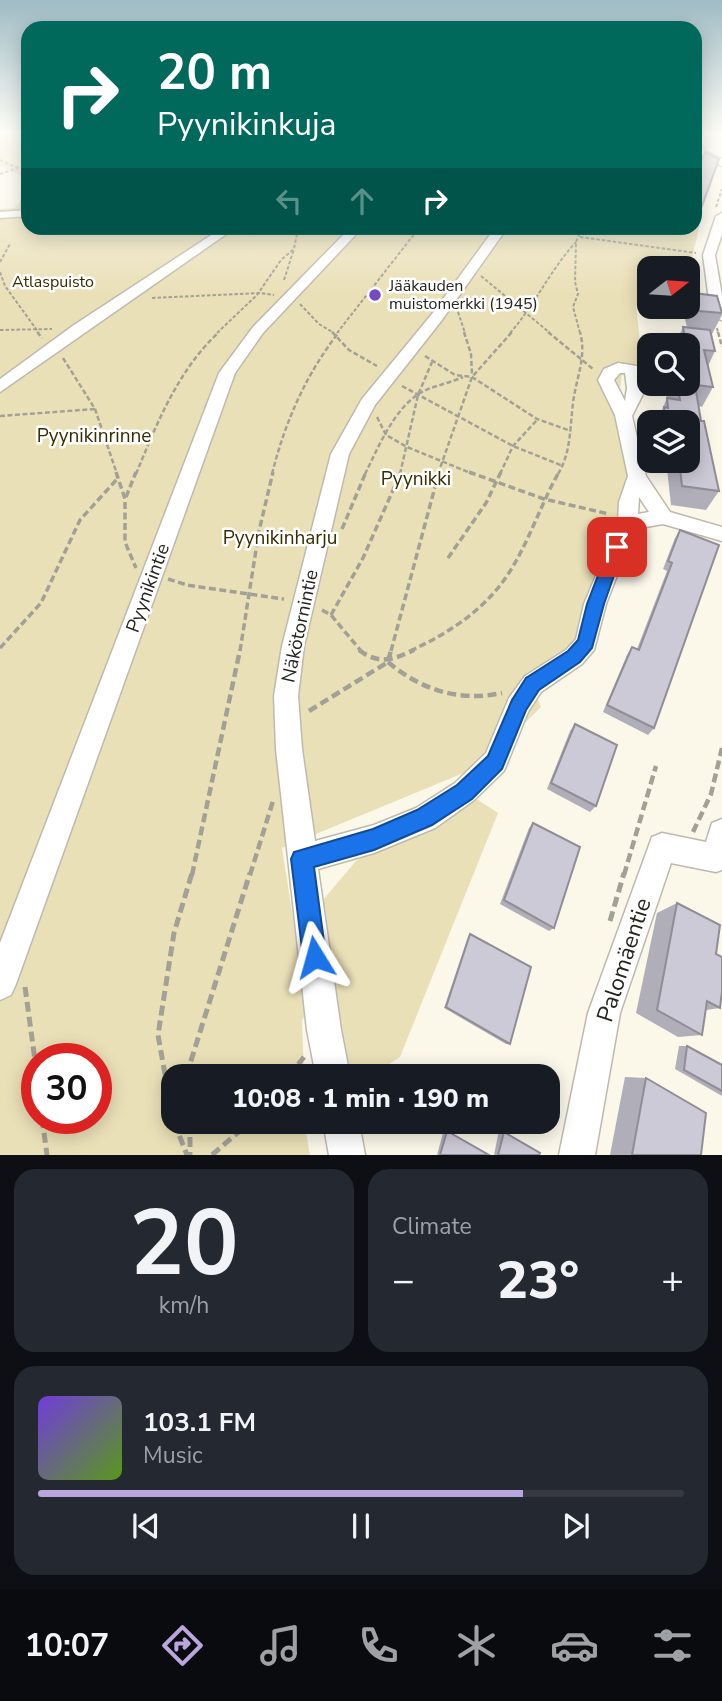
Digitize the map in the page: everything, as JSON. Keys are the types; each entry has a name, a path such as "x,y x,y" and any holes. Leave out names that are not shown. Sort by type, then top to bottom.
{"street":[{"path":"0,202 6,214"},
{"path":"722,216 709,255 717,308 722,316"},
{"path":"0,387 130,294 146,276 217,235"},
{"name":"Pyynikintie","path":"0,984 228,373 258,330 299,303 351,235"},
{"name":"Näkötornintie","path":"331,1064 302,859 287,722 286,696 293,646 340,454 368,403 438,317 497,235"},
{"path":"606,380 609,372 618,368 632,369 637,388 632,406 623,415 637,476 652,503 663,516"},
{"path":"302,859 374,839 425,818 464,792 495,762 518,706 533,684 574,657 586,643 595,604 628,523 628,502 637,476"},
{"path":"628,523 663,516 722,534"},
{"name":"Palomäentie","path":"577,1155 604,1013 662,847 720,853"},
{"path":"343,1134 347,1155"}],"path":[{"path":"125,499 172,394 194,359 260,293 276,265 294,249 297,235"},
{"path":"163,1064 158,1035 174,933 197,858 250,595 259,531 281,438 305,382 334,334 374,289 414,235"},
{"path":"388,662 442,461 472,377 527,314 557,262 580,237 704,253"},
{"path":"287,722 469,617 499,587 525,543 544,499 563,466 571,431 583,343 573,316 578,294 575,282 576,242"},
{"path":"0,262 10,244"},
{"path":"0,272 5,286 52,349 61,354 95,409 125,499 125,542 135,568 142,575"},
{"path":"478,273 606,380"},
{"path":"130,294 152,298 260,293 299,303 349,350 390,374 418,395 513,446 563,466"},
{"path":"457,302 459,322 471,354 472,377"},
{"path":"0,330 79,328"},
{"path":"413,346 432,362 463,377"},
{"path":"432,362 418,395 402,470 363,558 331,615 355,647 368,657 388,662 404,677 435,690 466,697 495,695 533,684"},
{"path":"338,540 386,435 399,414 418,395 463,377 472,377 537,419 571,431"},
{"path":"368,403 386,435 407,447 497,484 544,499 606,513 628,523"},
{"path":"0,416 95,409"},
{"path":"448,558 497,484 513,446 537,419"},
{"path":"0,648 41,603 80,520 118,478"},
{"path":"163,578 187,585 287,600"},
{"path":"710,794 722,748"},
{"path":"191,1064 273,800"},
{"path":"25,982 33,1043"},
{"path":"45,1134 47,1155"},
{"path":"180,1134 188,1155"},
{"path":"188,1155 189,1134"},
{"path":"212,1155 236,1134"}],"green space":[{"name":"Pyynikinharju","path":"21,199 21,235 697,235 692,256 637,256 637,364 622,375 616,414 629,471 629,521 578,645 529,677 541,707 483,765 282,848 308,1013 302,1020 304,1064 161,1064 161,1134 306,1134 310,1155 0,1155 0,209 15,208"},
{"path":"472,796 498,813 400,1057 389,1064 345,1064 325,936 323,900 356,861"}],"building":[{"path":"702,186 709,186 702,206"},
{"path":"700,294 717,296 722,313 700,311"},
{"path":"683,327 710,330 715,351 704,350 713,387 700,386 700,333 684,333"},
{"path":"679,396 697,396 699,410 664,410 664,407 668,408 667,398 680,400"},
{"path":"700,415 701,421 704,421 719,491 682,486 680,473 700,473"},
{"path":"680,530 719,545 654,728 607,705 632,647 639,650 672,563 668,561"},
{"path":"575,724 617,745 596,806 551,783"},
{"path":"533,823 580,847 554,928 504,900"},
{"path":"677,903 720,925 716,954 722,957 720,1008 707,1001 702,1035 657,1010"},
{"path":"470,934 531,967 510,1044 446,1007"},
{"path":"687,1046 722,1065 722,1091 684,1070"},
{"path":"646,1078 706,1113 701,1155 632,1155"},
{"path":"446,1134 452,1134 489,1155 440,1155"},
{"path":"503,1134 540,1153 539,1155 498,1155"}],"place":[{"name":"Jääkauden muistomerkki (1945)","path":"375,295"}],"route":[{"path":"315,957 302,859 374,839 425,818 464,792 495,762 518,706 533,684 574,657 586,643 595,604 617,547"}],"park label":[{"name":"Atlaspuisto","path":"53,282"},
{"name":"Pyynikinrinne","path":"94,436"},
{"name":"Pyynikki","path":"416,479"}]}
